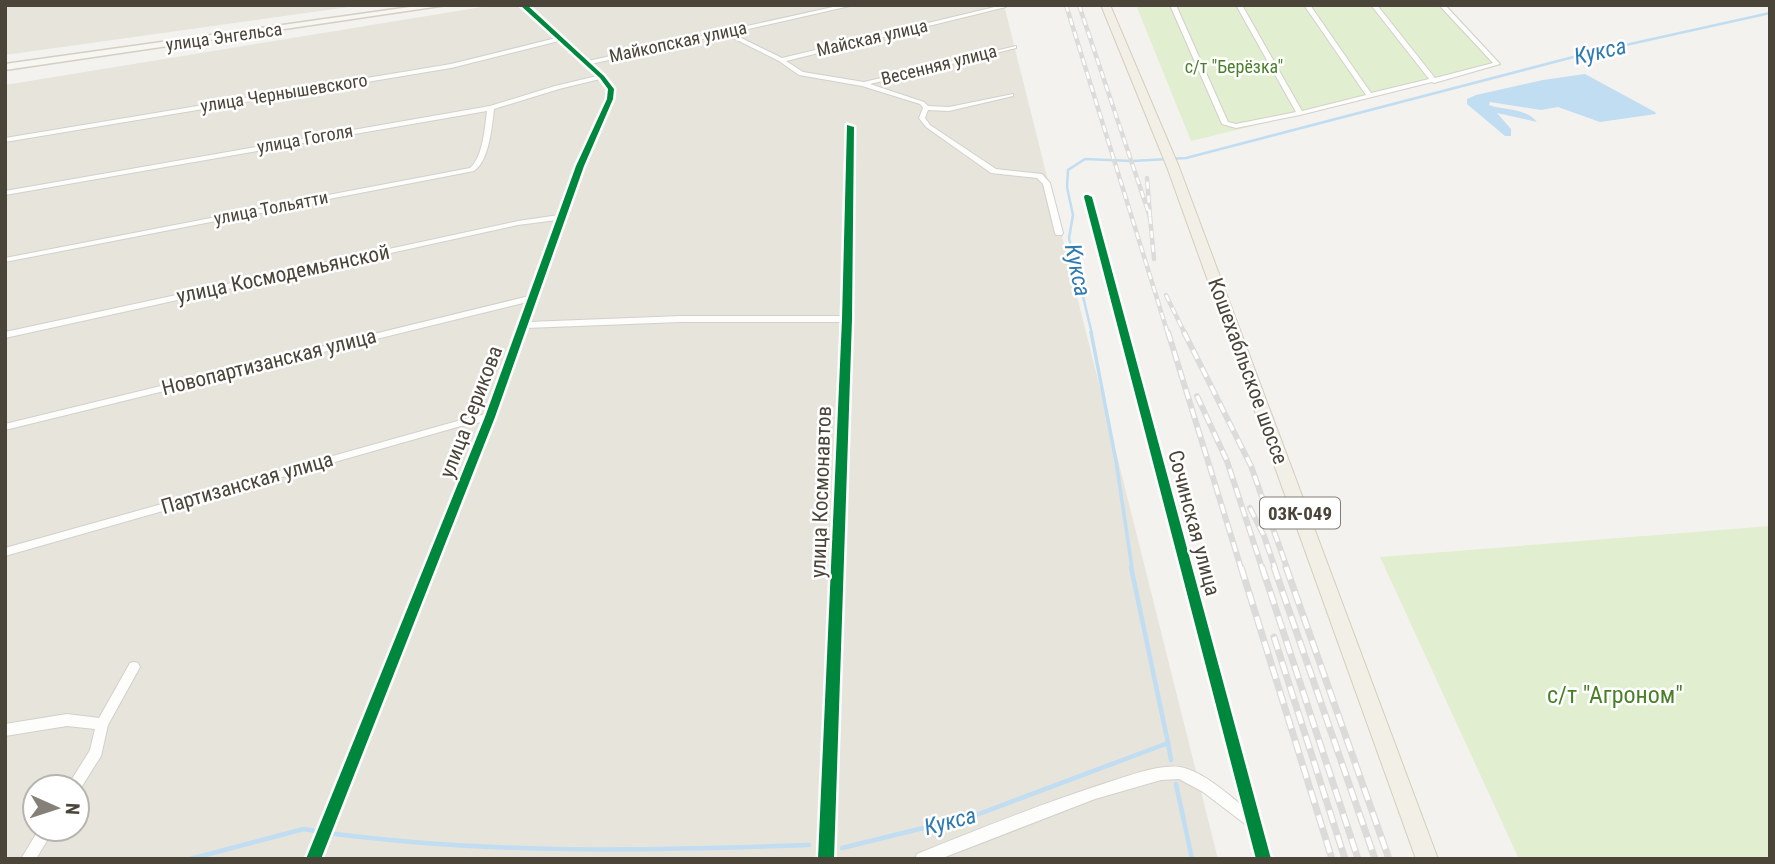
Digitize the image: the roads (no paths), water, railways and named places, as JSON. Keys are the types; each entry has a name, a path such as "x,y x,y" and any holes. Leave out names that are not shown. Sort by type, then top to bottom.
{"main road":[{"name":"Кошехабльское шоссе","path":"1105,5 1170,159 1427,859"}],"street":[{"name":"улица Энгельса","path":"5,67 443,5"},
{"path":"523,5 602,77"},
{"name":"Майкопская улица","path":"587,63 851,5"},
{"path":"1172,5 1225,124 1245,125 1497,64 1442,5"},
{"path":"1239,5 1300,113"},
{"path":"1307,5 1370,96"},
{"path":"1374,5 1434,80"},
{"name":"Майская улица","path":"781,60 1003,7"},
{"path":"724,32 781,60 801,74 863,84 912,98 926,108 949,109 1011,94"},
{"name":"улица Чернышевского","path":"5,140 452,66 561,39"},
{"name":"Весенняя улица","path":"863,84 1014,47"},
{"name":"улица Гоголя","path":"5,193 491,108 557,87 602,77"},
{"name":"улица Серикова","path":"315,853 490,417 585,155 610,99 611,89 602,77"},
{"name":"улица Тольятти","path":"5,260 252,212 287,208 328,197 475,168 480,162 483,142 490,128 491,108"},
{"path":"926,108 922,118 928,126 983,166 994,171 1039,176 1046,183 1059,233"},
{"name":"улица Космонавтов","path":"826,859 847,318 850,127"},
{"name":"Сочинская улица","path":"1088,197 1264,859"},
{"name":"улица Космодемьянской","path":"5,335 517,223 562,217"},
{"name":"Новопартизанская улица","path":"5,427 533,298"},
{"path":"525,325 681,319 847,318"},
{"name":"Партизанская улица","path":"5,552 490,417"},
{"path":"83,773 96,752 102,724 134,667"},
{"path":"5,730 67,720 102,724"},
{"path":"922,859 1130,781 1178,772 1206,788 1255,824"},
{"path":"28,859 38,843"}],"water":[{"path":"1585,74 1656,114 1600,122 1558,107 1541,110 1490,102 1489,105 1526,114 1537,122 1497,113 1511,129 1511,136 1505,136 1467,104 1467,99 1476,95"}],"waterway":[{"name":"Кукса","path":"1092,334 1069,238 1073,215 1067,187 1068,170 1085,159 1132,161 1186,158 1585,54 1770,13"},
{"name":"Кукса","path":"1091,332 1116,461 1132,568"},
{"name":"Кукса","path":"1131,567 1168,743"},
{"name":"Кукса","path":"842,848 976,815 1168,743"},
{"path":"1168,743 1171,760"},
{"path":"1176,784 1192,859"},
{"name":"Кукса","path":"190,859 304,829 321,832"},
{"name":"Кукса","path":"328,833 508,848 688,849 809,845"}],"railway":[{"path":"1066,5 1168,334"},
{"path":"1079,5 1150,217"},
{"path":"1147,178 1150,217"},
{"path":"1150,217 1154,259"},
{"path":"1166,295 1185,334"},
{"path":"1168,332 1241,568"},
{"path":"1185,334 1251,466 1287,568"},
{"path":"1197,396 1227,461 1262,568"},
{"path":"1250,508 1264,536 1275,568"},
{"path":"1241,567 1332,859"},
{"path":"1262,567 1358,859"},
{"path":"1274,567 1375,859"},
{"path":"1286,567 1389,859"},
{"path":"1274,637 1345,859"}],"park label":[{"name":"с/т \"Берёзка\"","path":"1234,67"},
{"name":"с/т \"Агроном\"","path":"1615,695"}]}
